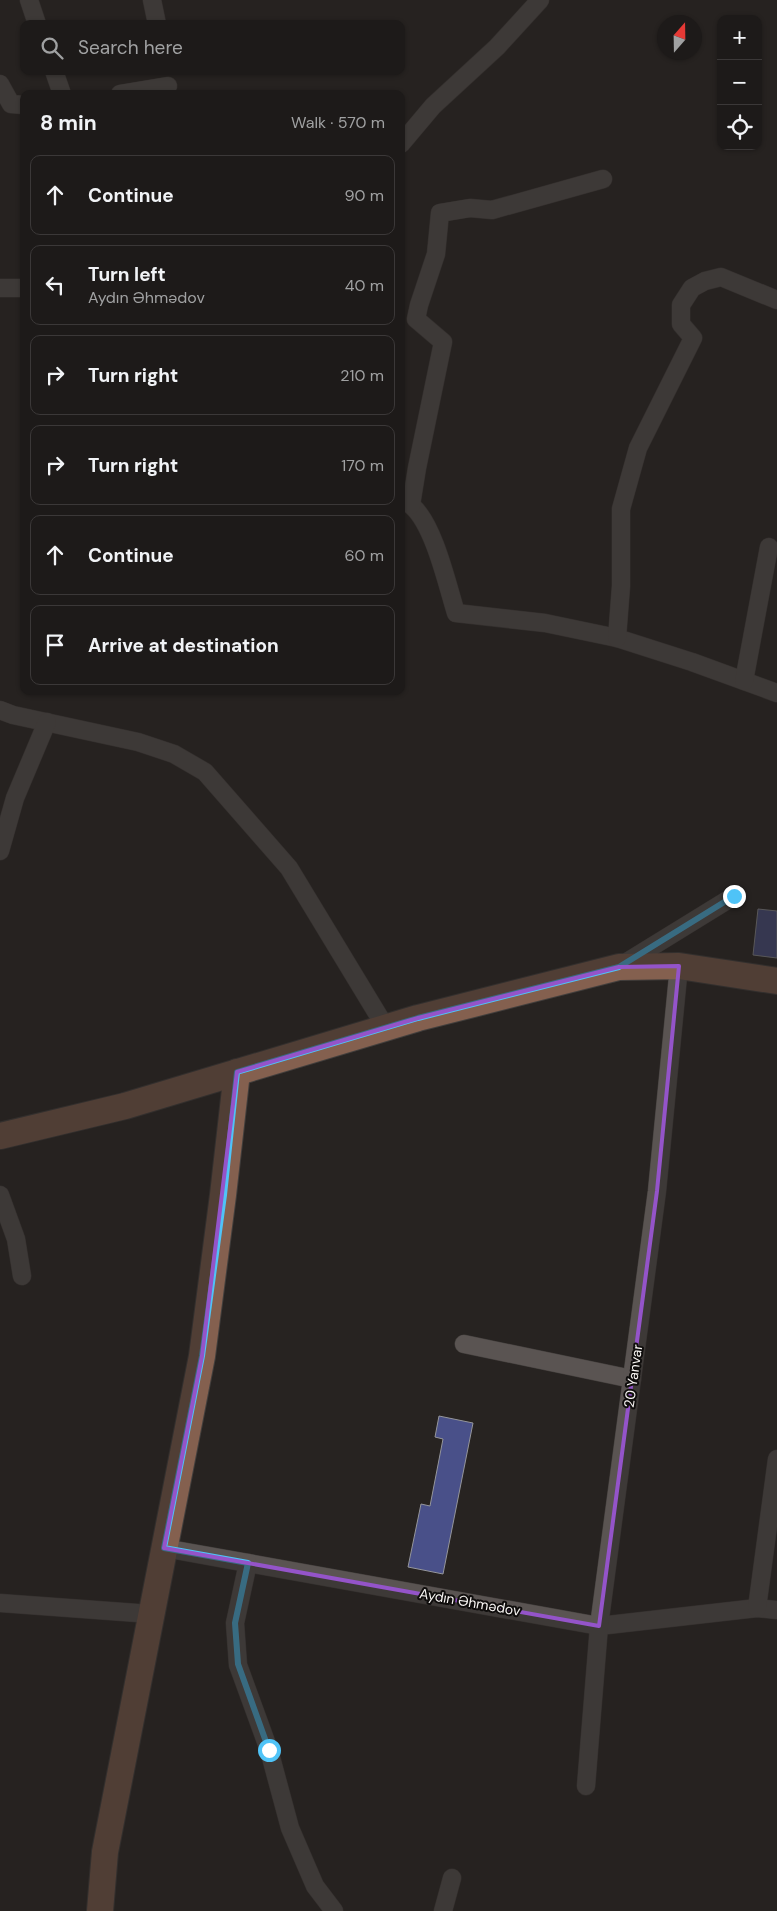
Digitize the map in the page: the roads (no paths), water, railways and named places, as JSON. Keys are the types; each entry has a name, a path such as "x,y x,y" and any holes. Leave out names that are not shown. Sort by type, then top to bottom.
{"main road":[{"path":"0,1136 125,1106 386,1028 619,967 679,966 777,981"},
{"path":"100,1911 105,1852 202,1356 224,1195 237,1072"}],"street":[{"path":"29,0 36,20"},
{"path":"152,0 156,20"},
{"path":"405,139 433,106 497,47 540,0"},
{"path":"55,75 61,90"},
{"path":"0,84 12,104 20,105"},
{"path":"139,90 168,84"},
{"path":"603,179 492,210 470,208 440,214 436,254 416,319 443,342 416,468 406,503 424,521 456,612 545,623 617,638 692,662 777,693"},
{"path":"617,638 622,586 621,509 638,448 693,338 681,324 681,305 692,288 705,281 721,277 777,300"},
{"path":"0,288 20,288"},
{"path":"744,681 769,547"},
{"path":"0,710 13,715 138,742 174,754 205,772 289,868 386,1028"},
{"path":"0,851 15,798 47,722"},
{"path":"619,967 734,896"},
{"name":"20 Yanvar","path":"586,1786 599,1626 657,1191 679,966"},
{"path":"0,1195 16,1239 22,1276"},
{"path":"464,1344 632,1379"},
{"path":"757,1608 777,1459"},
{"name":"Aydın Əhmədov","path":"164,1548 599,1626 757,1608 777,1610"},
{"path":"248,1563 235,1623 238,1664 269,1750 290,1828 316,1886 334,1911"},
{"path":"0,1603 151,1614"},
{"path":"443,1911 452,1878"}]}
